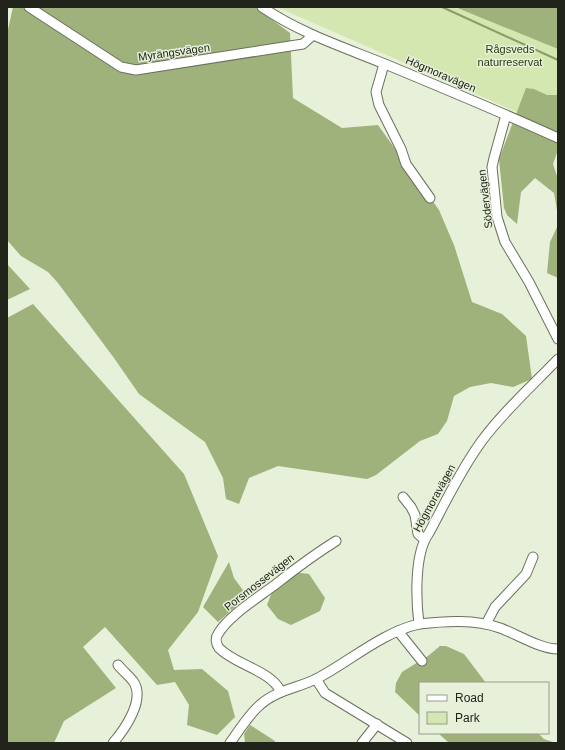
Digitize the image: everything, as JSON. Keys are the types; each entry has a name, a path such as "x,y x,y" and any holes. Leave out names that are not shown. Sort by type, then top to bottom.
{"street":[{"name":"Myrängsvägen","path":"29,7 122,67 136,70 303,44 313,35"},
{"name":"Högmoravägen","path":"262,7 276,17 313,35 558,138"},
{"path":"384,64 376,92 379,105 398,143 406,164 430,198"},
{"name":"Södervägen","path":"506,115 492,167 498,217 505,242 529,282 558,339"},
{"name":"Högmoravägen","path":"419,624 418,562 424,539 429,533 467,462 481,442 495,424 558,358"},
{"path":"403,497 415,515 418,534 424,539"},
{"name":"Porsmossevägen","path":"281,692 279,687 267,678 219,648 216,643 217,635 226,624 246,606 307,559 336,541"},
{"path":"486,624 495,607 526,574 533,557"},
{"path":"230,743 259,705 281,692 316,679 398,631 419,624 470,622 486,624 499,627 541,645 558,650"},
{"path":"398,631 422,661"},
{"path":"113,743 127,724 137,702 138,694 134,682 118,665"},
{"path":"316,679 325,693 407,743"},
{"path":"362,743 377,724"}],"green space":[{"path":"13,7 255,7 290,33 293,98 342,128 378,125 439,210 454,245 472,302 502,314 526,336 532,379 513,387 491,383 470,387 454,396 447,421 438,434 420,441 376,475 367,479 278,466 249,478 239,504 226,499 223,478 205,442 139,394 58,283 48,272 21,256 7,240 7,34"},
{"name":"Rågsveds naturreservat","path":"277,7 558,7 558,130"},
{"path":"456,7 558,7 558,49 460,9"},
{"path":"526,88 534,89 547,95 558,95 558,150 553,164 558,179 558,216 554,193 535,178 521,192 517,224 507,215 504,208 499,159"},
{"path":"558,225 558,278 547,273 550,242"},
{"path":"7,264 30,289 7,300"},
{"path":"33,304 184,474 218,556 198,612 168,650 174,670 202,669 228,691 235,717 217,735 187,725 189,705 175,682 157,685 105,627 83,647 116,688 64,721 54,743 7,743 7,318"},
{"path":"229,562 234,578 245,593 243,600 218,622 203,607"},
{"path":"293,572 309,574 325,598 320,611 291,625 278,619 267,605 272,592"},
{"path":"440,646 446,646 464,654 485,682 419,682 419,715 395,692 396,683 402,672 428,656"},
{"path":"250,725 275,741 275,743 245,743 244,734"},
{"path":"439,734 539,734 544,739 556,743 449,743"}],"waterway":[{"path":"442,7 558,60"}]}
